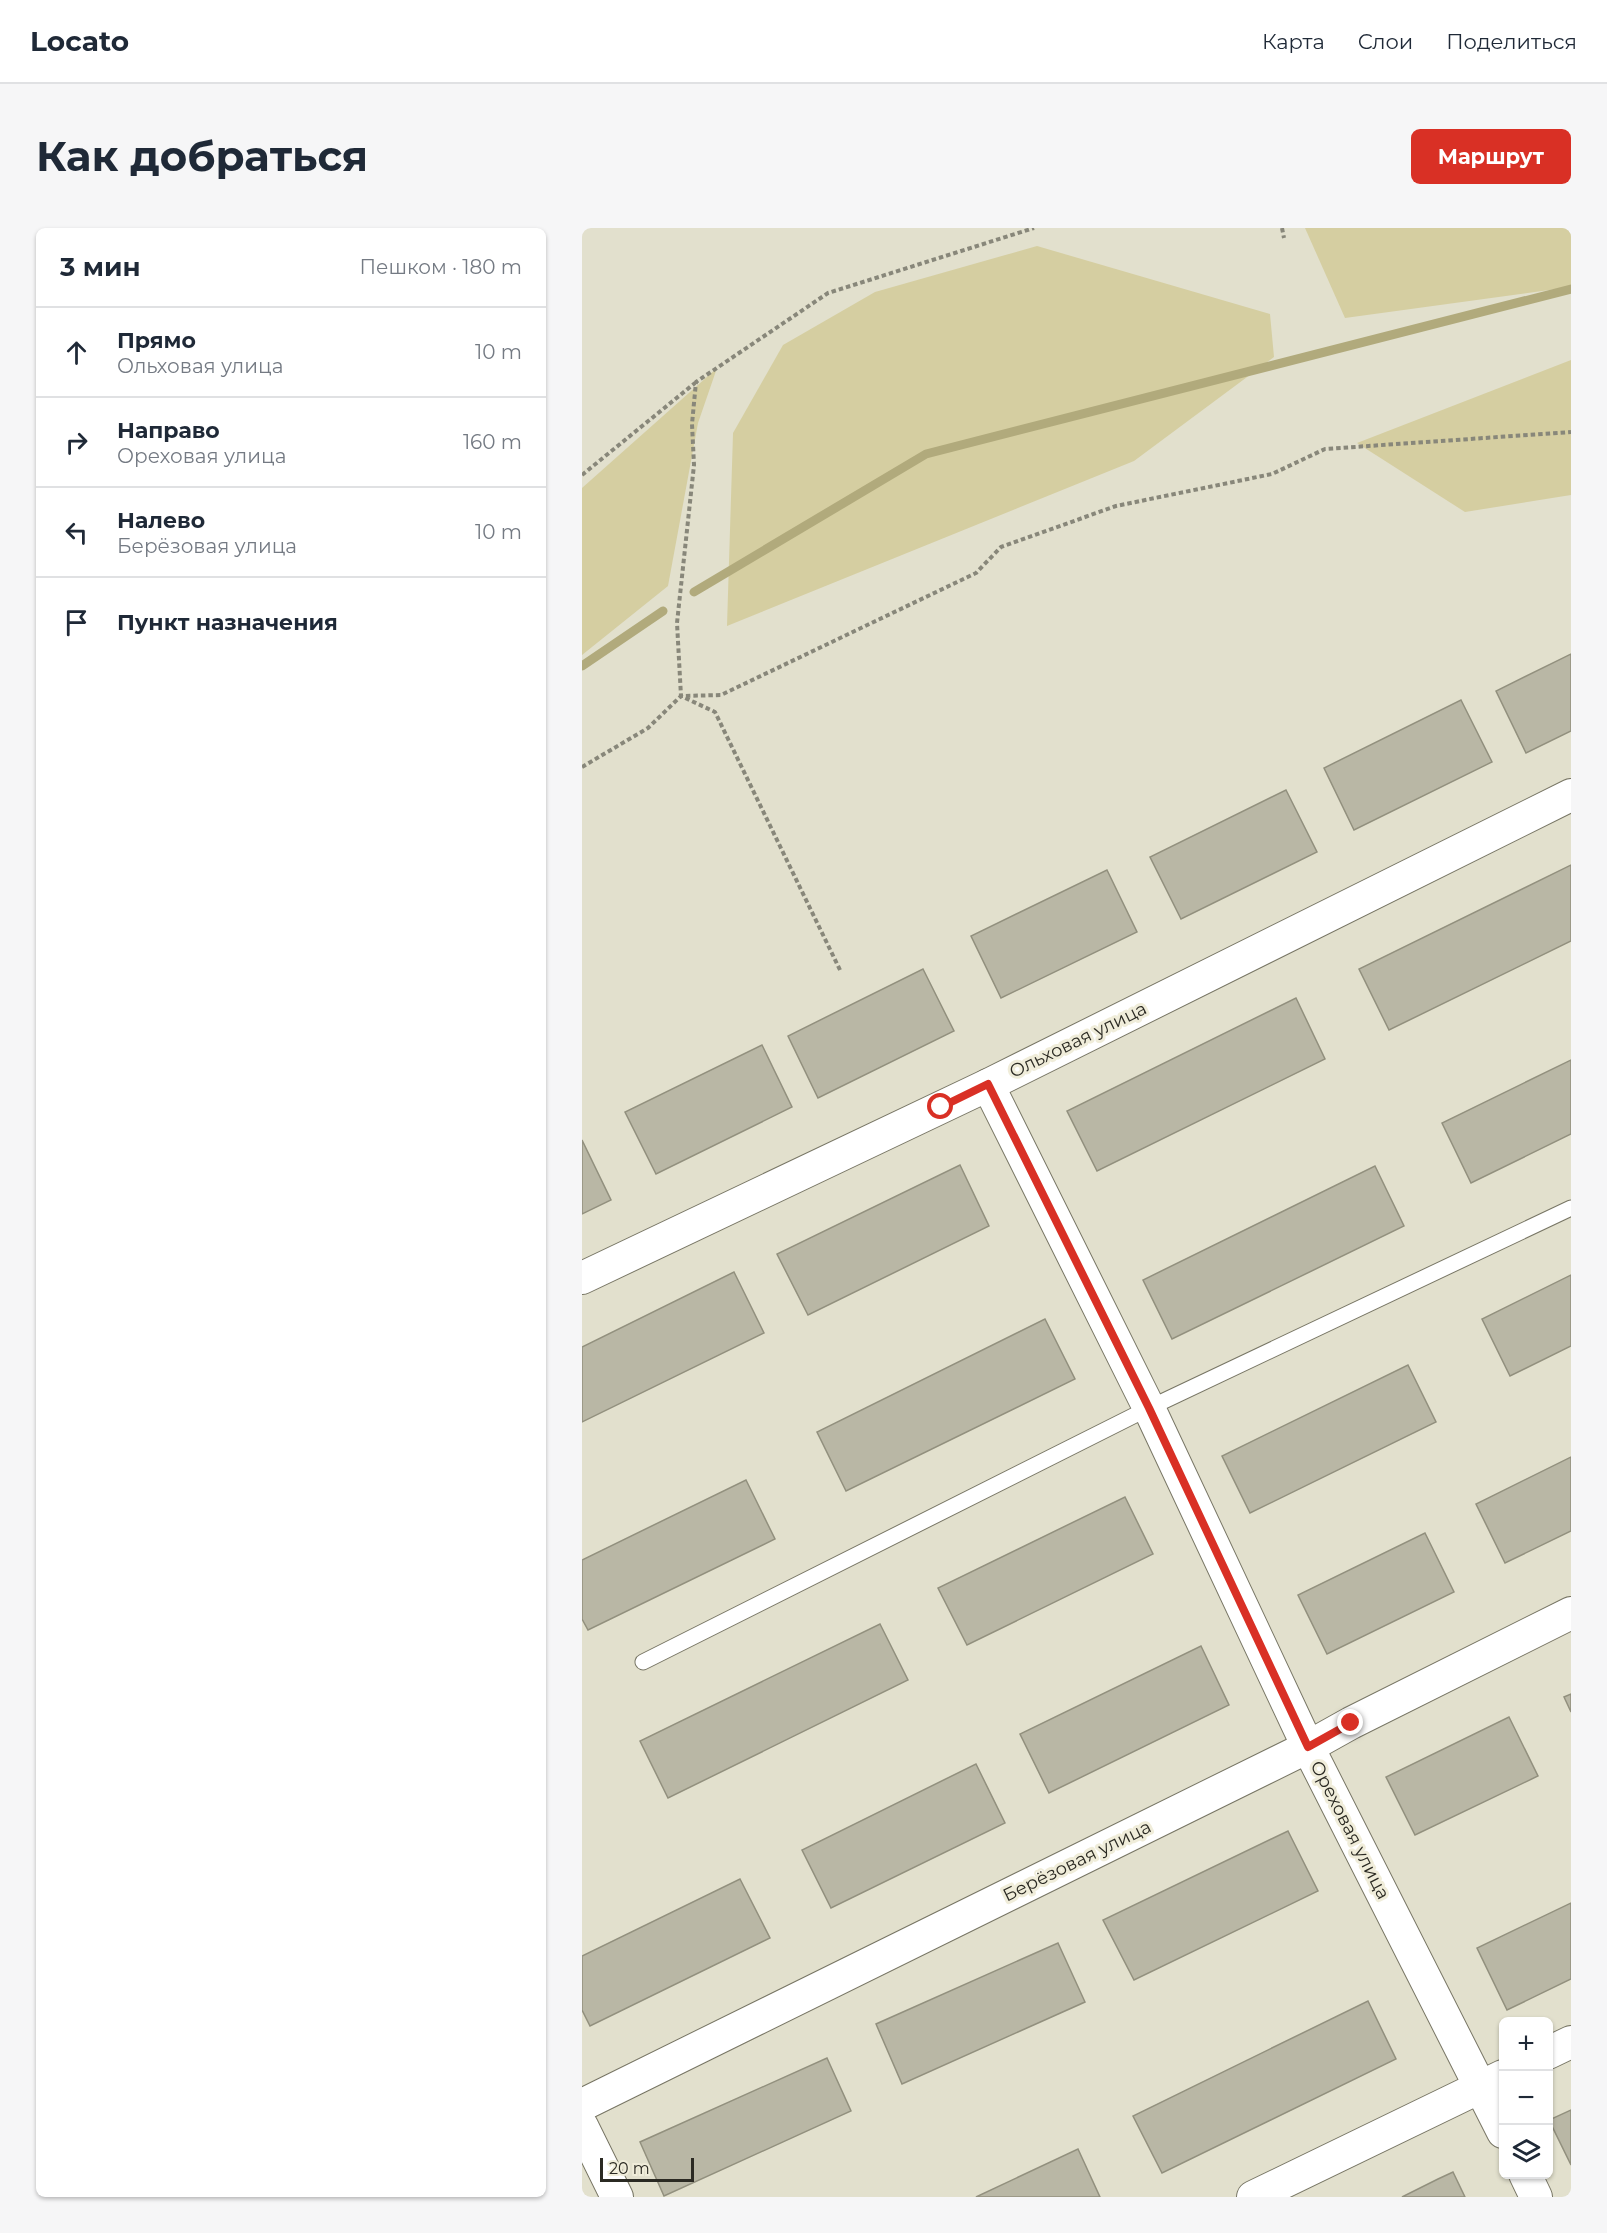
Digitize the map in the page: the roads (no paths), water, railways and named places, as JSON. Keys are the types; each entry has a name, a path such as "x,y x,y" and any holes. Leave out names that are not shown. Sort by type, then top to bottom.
{"street":[{"name":"Ольховая улица","path":"582,1278 988,1084 1571,795"},
{"name":"Ореховая улица","path":"988,1084 1149,1408 1308,1747 1492,2082 1501,2125"},
{"name":"Берёзовая улица","path":"582,2105 1308,1747 1351,1723 1571,1613"},
{"path":"1553,2051 1571,2042"},
{"path":"1253,2197 1492,2082"},
{"path":"582,2126 617,2197"},
{"path":"1527,2179 1536,2197"}],"lane":[{"path":"642,1662 1149,1408 1571,1208"}],"waterway":[{"path":"694,592 926,454 1571,289"},
{"path":"582,666 663,611"}]}
